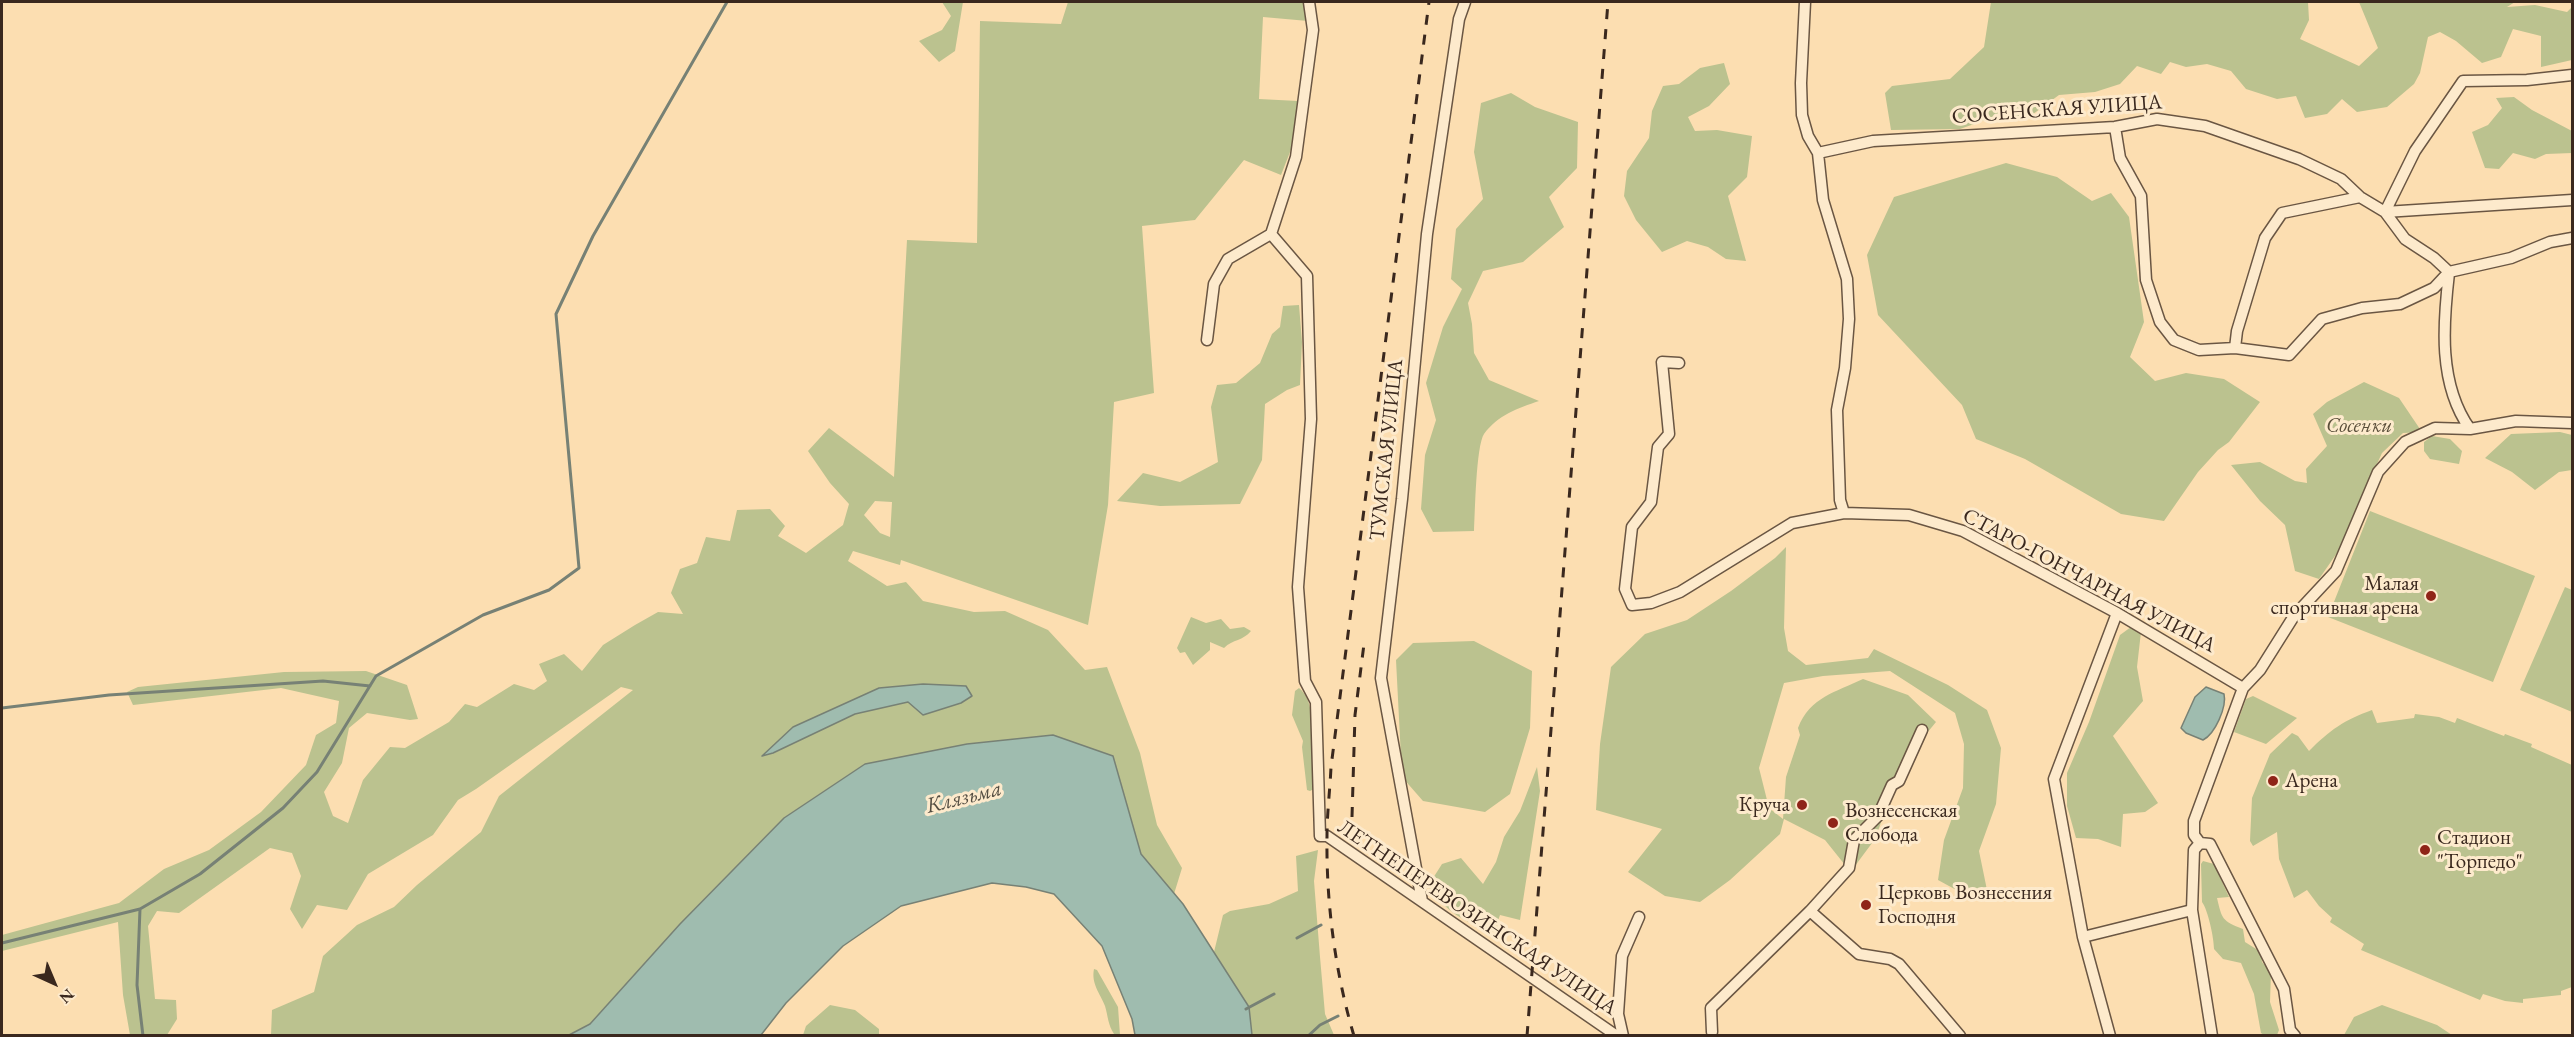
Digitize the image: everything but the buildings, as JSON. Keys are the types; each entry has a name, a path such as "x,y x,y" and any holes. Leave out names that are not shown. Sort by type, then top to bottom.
{"street":[{"path":"1207,340 1214,284 1228,259 1271,234 1296,157 1313,30 1309,2"},
{"name":"ТУМСКАЯ УЛИЦА","path":"1422,901 1381,678 1401,510 1427,234 1459,19 1465,2"},
{"path":"1805,2 1801,83 1802,115 1808,136 1818,153 1823,200 1847,279 1849,319 1845,368 1837,410 1840,500 1844,513"},
{"path":"2572,75 2527,80 2463,81 2415,151 2385,212 2572,200"},
{"name":"СОСЕНСКАЯ УЛИЦА","path":"1818,153 1873,141 2115,127 2157,119 2205,126 2299,159 2341,179 2360,197 2385,212 2404,238 2434,258 2449,272"},
{"path":"2115,127 2120,158 2141,196 2146,280 2160,322 2174,340 2199,350 2235,348 2289,355 2322,320 2362,308 2400,304 2434,288 2449,272 2511,258 2550,242 2572,238"},
{"path":"2235,348 2237,332 2265,238 2282,213 2360,197"},
{"name":"ЛЕТНЕПЕРЕВОЗИНСКАЯ УЛИЦА","path":"1271,234 1307,276 1311,419 1298,587 1305,681 1316,702 1320,836 1327,836 1617,1035"},
{"path":"2449,272 2443,320 2446,370 2461,417 2470,429"},
{"name":"СТАРО-ГОНЧАРНАЯ УЛИЦА","path":"1679,363 1662,362 1670,434 1658,447 1651,502 1632,527 1624,589 1632,605 1651,603 1680,592 1792,523 1844,513 1909,515 1963,531 2117,613 2243,688"},
{"path":"2295,1035 2290,1030 2284,989 2269,956 2210,844 2200,843 2194,835 2194,822 2243,688 2259,670 2294,616 2336,571 2378,472 2405,442 2435,428 2470,429 2516,421 2572,423"},
{"path":"2110,1035 2083,937 2054,779 2117,613"},
{"path":"1712,1032 1711,1008 1810,911 1849,868 1854,840 1878,816 1892,785 1899,781 1922,730"},
{"path":"2200,843 2194,850 2192,910 2212,1035"},
{"path":"2083,937 2192,910"},
{"path":"1810,911 1859,954 1890,958 1899,964 1960,1035"},
{"path":"1623,1035 1618,1014 1622,956 1639,917"}],"green space":[{"path":"942,2 963,2 955,51 939,62 919,41 942,30 951,16"},
{"path":"1068,2 1305,2 1308,21 1263,17 1259,99 1298,101 1292,147 1281,175 1244,160 1195,220 1142,226 1154,393 1114,402 1108,505 1088,625 901,560 900,565 853,551 848,561 887,586 906,582 923,601 974,612 1005,611 1048,630 1085,670 1107,667 1140,753 1157,825 1182,868 1174,894 1141,854 1113,756 1053,735 967,744 865,764 784,818 680,924 590,1024 569,1035 271,1035 272,1010 314,992 323,956 357,925 394,907 481,832 499,796 633,690 621,687 458,800 433,835 368,874 347,910 317,905 302,929 290,909 301,876 292,853 270,848 179,913 157,911 148,926 155,999 176,1000 177,1019 167,1035 130,1035 123,995 118,922 2,951 2,935 119,903 164,869 209,850 261,812 306,765 316,735 336,723 339,701 281,688 133,705 127,692 138,687 284,672 366,671 407,685 418,719 410,720 367,713 349,728 342,763 324,792 333,816 348,823 363,780 390,747 405,748 449,722 465,704 477,707 514,684 534,690 547,681 539,664 564,654 582,671 603,645 658,612 683,614 671,593 680,569 697,563 706,537 730,541 737,510 770,509 785,526 778,536 806,553 843,525 849,504 830,483 808,451 829,428 894,477 907,240 977,243 980,21 1061,24","holes":["875,501 892,502 890,537 880,533 864,515"]},
{"path":"1991,2 2308,2 2309,20 2300,39 2359,66 2378,48 2359,2 2515,2 2507,7 2535,5 2567,12 2572,7 2572,60 2541,67 2541,36 2513,29 2501,57 2482,63 2456,41 2440,32 2428,37 2420,73 2414,84 2387,107 2357,112 2342,99 2327,114 2305,118 2296,96 2277,99 2246,89 2231,71 2207,64 2186,67 2170,62 2161,74 2137,66 2120,84 2095,92 2059,95 2029,117 1991,118 1960,129 1891,130 1885,93 1892,86 1950,79 1984,47"},
{"path":"1724,63 1730,84 1709,106 1688,117 1695,131 1717,130 1752,136 1747,177 1728,196 1746,261 1726,259 1708,247 1687,241 1662,252 1636,220 1624,196 1627,171 1649,138 1652,111 1663,86 1679,84 1700,68"},
{"path":"1511,93 1535,107 1578,122 1577,168 1549,197 1564,227 1523,262 1483,271 1468,303 1474,353 1489,380 1539,401 1502,417 1484,434 1478,465 1474,531 1433,532 1421,509 1425,455 1436,420 1426,383 1443,327 1462,289 1451,279 1456,229 1483,199 1474,152 1481,103"},
{"path":"2514,97 2532,110 2572,131 2572,153 2546,154 2535,159 2513,153 2499,169 2485,168 2472,132 2488,125 2502,108 2496,98"},
{"path":"2006,163 2057,177 2092,201 2111,193 2129,217 2144,322 2130,357 2155,381 2186,373 2224,379 2260,402 2229,442 2218,450 2198,472 2164,521 2121,514 2025,459 1976,439 1962,405 1878,315 1867,255 1894,197"},
{"path":"1299,305 1302,342 1300,385 1287,390 1265,404 1262,460 1240,504 1160,506 1117,501 1143,473 1180,482 1218,462 1211,407 1217,385 1236,383 1260,363 1272,334 1280,327 1283,306"},
{"name":"Сосенки","path":"2364,382 2399,398 2422,432 2403,433 2382,453 2346,540 2319,579 2295,571 2285,525 2260,501 2231,465 2260,462 2295,481 2307,483 2306,469 2327,446 2313,414 2327,402"},
{"path":"2560,432 2572,435 2572,470 2559,472 2535,490 2512,472 2485,458 2511,434"},
{"path":"2432,436 2450,439 2462,451 2459,464 2430,459 2424,451 2424,442"},
{"name":"Малая спортивная арена","path":"2370,511 2535,576 2493,682 2328,617"},
{"path":"1786,547 1784,628 1788,651 1806,665 1868,658 1874,649 1948,685 1987,710 2001,748 1996,804 1979,851 1987,890 1960,892 1938,880 1944,840 1963,788 1964,744 1955,713 1890,671 1823,676 1784,683 1759,768 1769,808 1783,819 1786,777 1800,735 1798,728 1803,718 1817,702 1863,679 1908,695 1936,722 1927,733 1907,776 1895,784 1875,839 1852,870 1845,865 1825,840 1784,819 1780,834 1730,880 1700,902 1665,896 1628,872 1662,829 1596,810 1600,744 1611,667 1645,634 1687,620 1731,591"},
{"path":"2565,587 2572,590 2572,712 2520,690"},
{"path":"1191,617 1206,623 1221,619 1230,629 1244,627 1251,631 1245,637 1224,648 1210,642 1210,650 1193,665 1185,652 1180,653 1177,648"},
{"path":"2131,627 2141,632 2137,667 2143,701 2113,736 2158,803 2145,812 2123,814 2121,847 2098,839 2076,838 2067,806 2067,773 2089,722 2120,635"},
{"path":"1474,641 1532,671 1530,728 1510,794 1485,812 1423,801 1402,777 1396,660 1413,643"},
{"path":"1299,688 1308,700 1311,714 1311,745 1314,750 1316,788 1310,791 1307,790 1303,741 1292,715 1295,691"},
{"path":"2253,696 2297,718 2266,744 2234,732 2246,699"},
{"name":"Стадион \"Торпедо\"","path":"2372,710 2377,723 2414,718 2415,714 2439,717 2455,723 2457,718 2532,744 2531,747 2572,765 2572,987 2561,991 2561,995 2523,999 2523,1003 2505,1001 2483,994 2480,1000 2361,950 2364,944 2330,922 2332,918 2307,890 2294,898 2279,859 2277,832 2253,846 2250,841 2252,798 2270,754 2292,733 2298,736 2309,751 2338,726"},
{"path":"1537,767 1540,791 1520,920 1500,915 1494,932 1456,915 1428,886 1442,864 1461,858 1483,884 1496,862 1504,837 1520,811"},
{"path":"1318,850 1314,881 1320,957 1325,1014 1334,1035 1252,1035 1249,1007 1214,952 1223,915 1230,911 1269,904 1298,891 1296,856"},
{"path":"2203,861 2214,864 2229,897 2217,898 2222,915 2231,924 2243,929 2245,942 2261,952 2262,962 2271,972 2270,1002 2279,1030 2277,1035 2261,1033 2254,994 2241,963 2223,959 2214,949 2210,924 2202,902 2201,864"},
{"path":"1094,969 1097,970 1118,1007 1120,1035 1112,1035 1114,1034 1105,1006 1095,984"},
{"path":"830,1005 855,1010 879,1029 879,1035 803,1035 806,1026"},
{"path":"2382,1005 2437,1025 2452,1035 2344,1035 2354,1017"}],"water":[{"path":"923,684 966,686 972,696 961,703 923,715 908,702 855,714 762,756 793,727 879,688"},
{"path":"2206,687 2224,694 2224,706 2216,726 2203,740 2186,733 2181,728 2195,697"},
{"name":"Клязьма","path":"1053,735 1113,756 1141,854 1183,904 1249,1007 1252,1035 1135,1035 1132,1019 1102,946 1054,894 1026,887 992,883 901,906 843,946 786,1003 761,1035 569,1035 590,1024 680,924 784,818 865,764 967,744"}],"waterway":[{"path":"143,1036 137,985 140,909 200,874 283,808 317,772 376,676 483,615 549,590 579,568 556,314 593,236 727,2"},
{"path":"2,708 109,695 323,681 370,686"},
{"path":"2,943 140,909"},
{"path":"1297,938 1321,925"},
{"path":"1246,1009 1274,994"},
{"path":"1308,1036 1320,1025 1338,1016"}],"railway":[{"path":"1354,1036 1347,1012 1333,937 1328,886 1327,819 1331,767 1429,2"},
{"path":"1527,1036 1608,2"},
{"path":"1352,817 1355,715 1364,644"}],"place":[{"name":"Малая спортивная арена","path":"2431,596"},
{"name":"Арена","path":"2273,781"},
{"name":"Круча","path":"1802,805"},
{"name":"Вознесенская Слобода","path":"1833,823"},
{"name":"Стадион \"Торпедо\"","path":"2425,850"},
{"name":"Церковь Вознесения Господня","path":"1866,905"}]}
